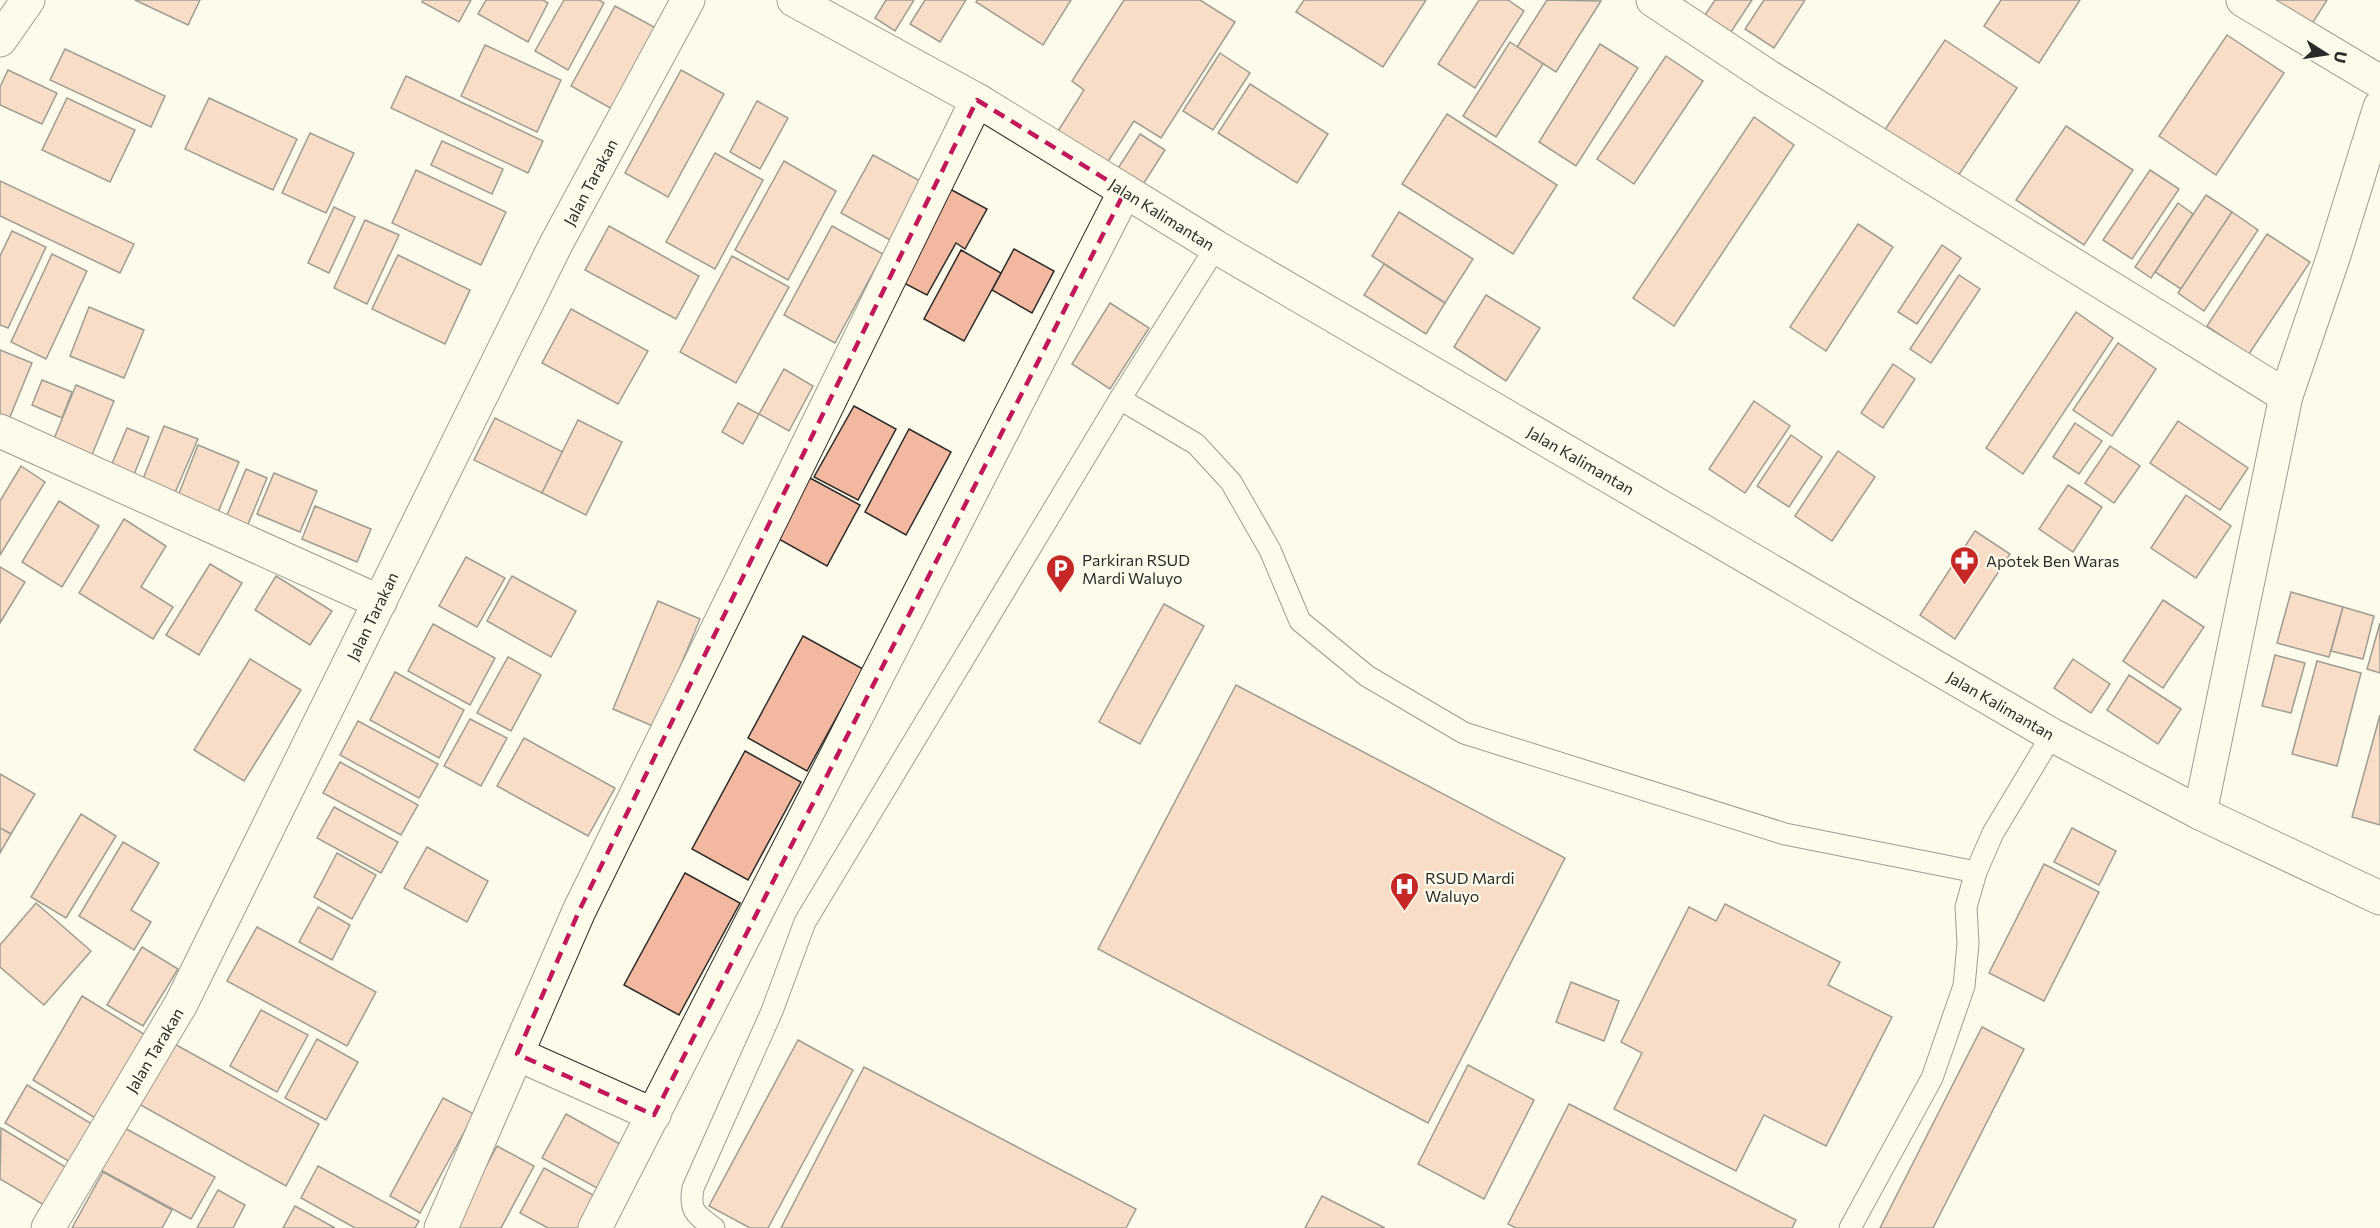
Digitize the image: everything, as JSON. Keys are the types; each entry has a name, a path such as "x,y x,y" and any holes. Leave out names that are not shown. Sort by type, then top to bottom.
{"main road":[{"path":"0,40 28,0"},
{"name":"Jalan Tarakan","path":"48,1228 182,1004 556,244 688,0"},
{"name":"Jalan Kalimantan","path":"794,0 977,100 1216,247 2052,735 2200,813 2380,898"},
{"path":"1653,0 1769,77 2286,396"},
{"path":"2243,0 2380,82"},
{"path":"441,1228 579,911 977,100"},
{"path":"2200,813 2286,396 2334,255 2380,107"},
{"path":"595,1228 1125,191"},
{"path":"0,431 380,602"},
{"path":"517,1054 654,1115"}],"lane":[{"path":"714,1228 694,1212 691,1202 693,1188 772,1011 805,922 1120,399 1216,247"},
{"path":"1120,399 1196,444 1231,482 1270,550 1300,621 1367,676 1464,733 1785,834 1976,872"},
{"path":"1850,1228 1932,1078 1964,986 1968,944 1966,907 1976,872 1993,833 2052,735"}],"highlighted area":[{"path":"977,100 1125,191 654,1115 517,1054 579,911"}],"building":[{"path":"135,0 200,0 188,25"},
{"path":"423,0 471,0 459,22 422,2"},
{"path":"486,0 543,0 548,3 528,42 478,14"},
{"path":"564,0 599,0 604,3 568,70 535,51"},
{"path":"886,0 914,0 895,31 875,18"},
{"path":"925,0 966,0 940,42 910,24"},
{"path":"977,0 1071,0 1043,45 976,2"},
{"path":"1124,0 1200,0 1235,22 1161,138 1134,121 1107,163 1058,131 1084,90 1072,81"},
{"path":"1304,0 1426,0 1383,67 1296,12"},
{"path":"1479,0 1508,0 1524,11 1475,88 1438,64"},
{"path":"1547,0 1601,1 1556,72 1517,47"},
{"path":"1715,0 1752,0 1731,32 1705,15"},
{"path":"1764,0 1805,0 1774,48 1745,29"},
{"path":"2001,0 2080,0 2039,63 1984,26"},
{"path":"2270,0 2327,0 2310,27"},
{"path":"615,6 656,28 612,109 571,86"},
{"path":"2227,35 2284,73 2216,175 2159,136"},
{"path":"1945,40 2017,88 1956,179 1884,131"},
{"path":"1510,42 1543,64 1496,137 1463,116"},
{"path":"1600,44 1638,68 1576,166 1539,142"},
{"path":"485,45 561,80 537,132 461,96"},
{"path":"65,49 165,96 151,127 50,80"},
{"path":"1220,53 1250,73 1213,130 1183,111"},
{"path":"1666,56 1703,81 1634,184 1597,159"},
{"path":"8,70 57,93 42,124 0,105 0,87"},
{"path":"681,70 724,94 668,197 625,173"},
{"path":"406,76 543,141 528,173 391,108"},
{"path":"1250,84 1328,134 1297,183 1218,133"},
{"path":"67,98 135,130 110,182 42,150"},
{"path":"209,98 297,139 273,190 185,149"},
{"path":"757,101 788,118 760,169 730,152"},
{"path":"1447,114 1557,185 1513,254 1402,184"},
{"path":"1754,117 1794,145 1674,326 1633,298"},
{"path":"2066,126 2133,170 2084,245 2016,200"},
{"path":"310,133 354,153 326,213 282,193"},
{"path":"1140,134 1165,150 1140,189 1115,173"},
{"path":"442,141 503,169 492,194 431,165"},
{"path":"715,153 763,180 715,269 666,242"},
{"path":"873,155 922,182 890,240 841,213"},
{"path":"784,161 836,191 788,280 735,250"},
{"path":"416,170 506,212 481,265 392,223"},
{"path":"2150,170 2179,189 2132,259 2103,240"},
{"path":"0,181 134,244 120,273 0,216"},
{"path":"950,189 987,209 965,249 956,243 927,295 900,281"},
{"path":"2206,195 2232,212 2181,289 2155,272"},
{"path":"2178,203 2193,214 2151,278 2135,267"},
{"path":"334,207 355,217 329,273 308,263"},
{"path":"1399,212 1473,259 1445,303 1372,256"},
{"path":"2232,212 2258,230 2204,311 2178,293"},
{"path":"365,220 399,235 367,304 334,288"},
{"path":"1858,224 1893,247 1826,351 1790,327"},
{"path":"609,226 699,276 676,319 585,270"},
{"path":"832,226 883,254 835,343 784,315"},
{"path":"12,231 46,247 8,328 0,325 0,256"},
{"path":"2267,234 2310,262 2249,354 2207,326"},
{"path":"1942,245 1961,258 1917,324 1898,312"},
{"path":"1014,249 1054,271 1032,313 992,290"},
{"path":"961,250 1001,273 964,341 924,319"},
{"path":"52,254 87,271 46,359 11,342"},
{"path":"398,255 470,290 445,344 372,309"},
{"path":"732,256 789,287 736,383 680,352"},
{"path":"1384,264 1445,303 1426,334 1364,295"},
{"path":"1959,275 1980,289 1931,363 1910,349"},
{"path":"1486,295 1540,328 1506,381 1454,347"},
{"path":"1110,303 1149,328 1110,389 1072,364"},
{"path":"89,307 144,330 124,378 70,356"},
{"path":"571,309 648,351 618,404 542,363"},
{"path":"2076,312 2113,338 2023,474 1986,448"},
{"path":"2118,343 2156,369 2112,436 2073,410"},
{"path":"0,350 32,363 7,424 0,422"},
{"path":"1893,364 1915,379 1883,428 1861,413"},
{"path":"784,369 813,386 789,431 759,414"},
{"path":"42,380 72,392 62,418 32,405"},
{"path":"76,385 114,401 87,467 49,451"},
{"path":"1754,401 1790,426 1745,493 1709,469"},
{"path":"738,403 759,414 743,444 722,432"},
{"path":"854,406 896,429 858,500 814,477"},
{"path":"495,418 563,452 542,493 474,460"},
{"path":"578,420 622,442 586,515 542,493"},
{"path":"2178,421 2248,468 2220,510 2150,463"},
{"path":"2075,423 2102,441 2079,474 2053,457"},
{"path":"164,426 198,439 171,502 139,489"},
{"path":"127,428 149,437 131,482 108,473"},
{"path":"909,429 951,452 906,535 865,512"},
{"path":"1791,435 1822,457 1789,507 1757,486"},
{"path":"198,445 239,462 214,522 174,506"},
{"path":"2110,446 2140,466 2114,503 2085,483"},
{"path":"1838,451 1875,477 1832,541 1795,516"},
{"path":"21,466 45,482 0,555 0,501"},
{"path":"246,469 267,478 244,534 223,525"},
{"path":"274,473 317,491 300,532 257,514"},
{"path":"810,478 860,505 827,566 777,538"},
{"path":"2068,485 2102,507 2073,552 2039,529"},
{"path":"2186,495 2231,526 2196,578 2151,548"},
{"path":"59,501 99,526 62,587 22,562"},
{"path":"315,506 371,529 357,562 302,539"},
{"path":"124,519 166,546 141,587 173,607 153,639 79,593"},
{"name":"Apotek Ben Waras","path":"1975,531 2010,554 1955,639 1920,615"},
{"path":"466,557 505,578 477,627 439,606"},
{"path":"210,564 242,583 199,655 166,635"},
{"path":"0,567 25,582 0,623"},
{"path":"276,576 332,611 310,645 255,610"},
{"path":"512,576 576,611 551,657 487,621"},
{"path":"2291,592 2343,607 2329,657 2277,643"},
{"path":"2163,600 2204,627 2163,688 2123,661"},
{"path":"658,601 700,619 655,727 613,709"},
{"path":"1164,604 1204,626 1140,744 1099,722"},
{"path":"2343,607 2374,616 2363,659 2331,651"},
{"path":"2380,623 2380,673 2367,669"},
{"path":"433,624 495,658 470,705 408,671"},
{"path":"803,636 863,669 807,771 748,738"},
{"path":"2275,655 2305,663 2291,713 2262,706"},
{"path":"508,657 541,675 511,731 477,713"},
{"path":"250,659 301,690 244,781 194,750"},
{"path":"2073,659 2110,684 2091,713 2054,688"},
{"path":"2317,661 2361,673 2337,766 2292,754"},
{"path":"395,672 464,710 439,758 370,720"},
{"path":"2129,675 2181,709 2158,744 2107,710"},
{"path":"1236,685 1565,858 1428,1123 1098,949"},
{"path":"2380,715 2380,825 2352,817"},
{"path":"470,719 507,738 481,786 444,766"},
{"path":"358,721 438,764 419,798 340,755"},
{"path":"524,738 615,788 588,836 497,786"},
{"path":"745,751 801,782 748,880 692,849"},
{"path":"340,762 418,805 401,835 323,793"},
{"path":"0,774 35,794 11,834 0,828"},
{"path":"334,807 398,842 381,873 317,838"},
{"path":"81,814 116,836 66,918 31,897"},
{"path":"0,828 11,834 0,853"},
{"path":"2072,828 2116,851 2099,885 2054,862"},
{"path":"123,842 159,863 131,910 151,922 134,950 79,916"},
{"path":"427,847 488,881 467,922 404,888"},
{"path":"337,853 376,875 352,919 314,897"},
{"path":"2044,864 2099,892 2044,1001 1989,973"},
{"path":"685,873 740,903 679,1015 624,985"},
{"path":"36,903 91,951 44,1005 0,967 0,945"},
{"path":"1725,904 1840,962 1828,985 1892,1017 1826,1146 1764,1115 1736,1171 1614,1109 1642,1053 1621,1042 1689,907 1716,921"},
{"path":"318,907 350,925 332,960 299,942"},
{"path":"257,927 376,992 347,1046 227,981"},
{"path":"142,947 178,969 143,1026 107,1005"},
{"path":"1571,982 1619,1001 1604,1041 1556,1022"},
{"path":"82,996 147,1036 97,1119 33,1080"},
{"path":"261,1010 308,1035 277,1092 230,1066"},
{"path":"1982,1027 2024,1049 1933,1228 1880,1228"},
{"path":"317,1039 358,1062 326,1120 285,1098"},
{"path":"798,1040 853,1070 768,1228 750,1228 709,1206"},
{"path":"171,1042 319,1124 286,1186 137,1103"},
{"path":"1468,1065 1534,1100 1484,1199 1418,1164"},
{"path":"864,1067 1136,1209 1126,1228 781,1228"},
{"path":"27,1085 97,1127 75,1165 5,1123"},
{"path":"443,1098 474,1114 420,1213 390,1196"},
{"path":"1569,1104 1796,1220 1792,1228 1516,1228 1508,1224"},
{"path":"566,1114 620,1144 597,1188 542,1158"},
{"path":"119,1125 215,1177 191,1219 97,1168"},
{"path":"1,1128 72,1171 49,1208 0,1179"},
{"path":"497,1146 534,1166 501,1228 453,1228"},
{"path":"318,1166 419,1221 415,1228 355,1228 301,1198"},
{"path":"544,1168 595,1196 578,1228 548,1228 520,1213"},
{"path":"103,1172 172,1210 162,1228 72,1228"},
{"path":"218,1190 245,1205 233,1228 197,1228"},
{"path":"1322,1196 1385,1228 1305,1228"},
{"path":"295,1206 335,1228 283,1228"}],"place":[{"name":"Apotek Ben Waras","path":"1965,586"},
{"name":"Parkiran RSUD Mardi Waluyo","path":"1061,594"},
{"name":"RSUD Mardi Waluyo","path":"1404,912"}]}
